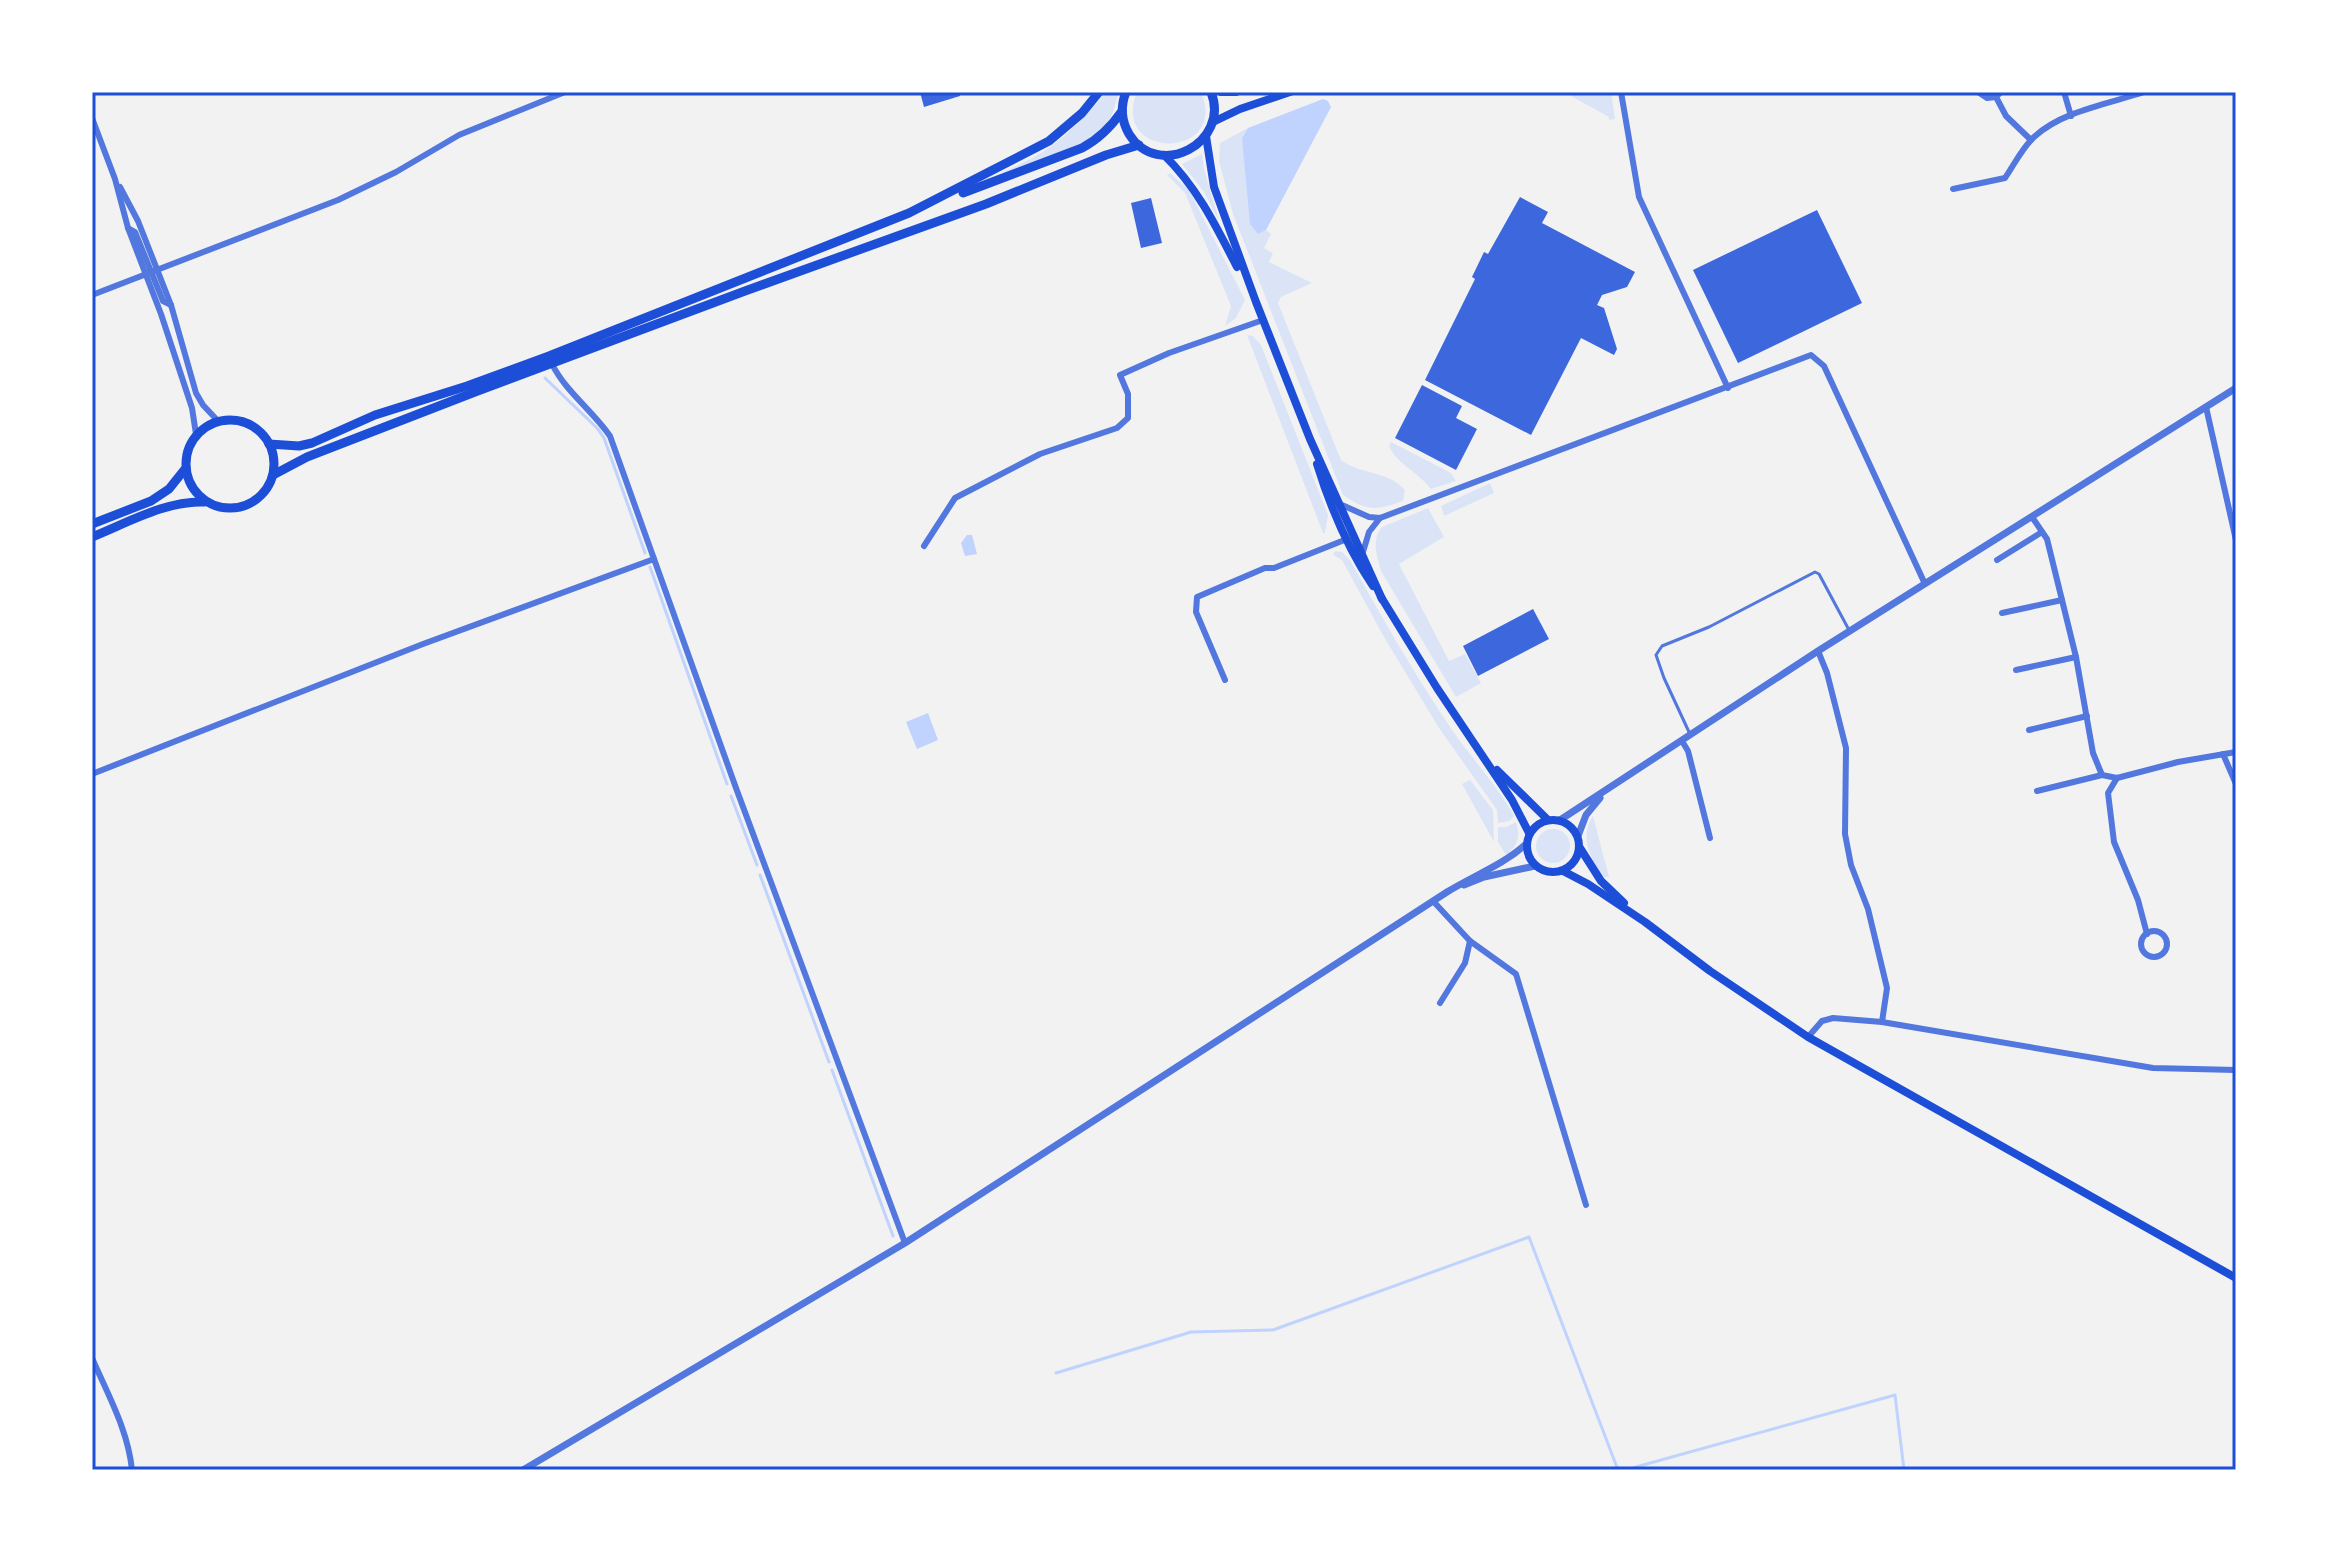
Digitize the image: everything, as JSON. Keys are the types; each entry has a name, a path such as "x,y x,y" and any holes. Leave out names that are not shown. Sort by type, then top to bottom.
{"main road":[{"path":"926,206 1049,141 1082,113 1099,92"},
{"path":"269,444 299,446 312,443 375,415 549,356 926,206 1082,148 1113,125 1122,111 1126,92"},
{"path":"1164,155 1188,151 1206,136 1213,122 1211,92"},
{"path":"1221,92 1236,92"},
{"path":"1213,122 1290,92"},
{"path":"1122,111 1125,126 1139,145 1164,155 1187,178 1256,302"},
{"path":"1206,136 1217,198 1256,302 1310,439 1382,599"},
{"path":"92,537 191,501 224,509 242,507 259,498 273,475 307,457 1139,145"},
{"path":"205,502 195,493 185,469 187,452 196,434 218,421 246,423 260,431 273,454 273,475"},
{"path":"1310,439 1325,491 1361,568 1437,688 1486,758 1529,833"},
{"path":"92,524 151,501 169,489 185,469"},
{"path":"1486,758 1548,820"},
{"path":"1645,922 1601,881 1580,848 1578,836 1571,826 1560,820 1548,820 1537,824 1529,833 1526,844 1528,856 1535,866 1546,872 1563,871 1588,884 1808,1037 2236,1278"},
{"path":"1563,871 1576,859 1580,848"}],"street":[{"path":"92,295 338,200 396,172 459,135 565,92"},
{"path":"1621,92 1639,197 1728,388"},
{"path":"1978,92 1987,98 1998,94 2006,116 2031,140"},
{"path":"2064,92 2071,116"},
{"path":"1953,189 2005,178 2031,140 2054,123 2144,92"},
{"path":"92,118 115,179 128,228 171,305 196,393 218,421"},
{"path":"115,179 138,221 192,408 196,434"},
{"path":"924,546 955,498 1040,454 1117,428 1128,418 1128,394 1120,375 1169,353 1263,320"},
{"path":"1342,505 1369,517 1380,518 1811,355 1816,357 1829,376 1925,584"},
{"path":"552,364 568,389 610,436 905,1243"},
{"path":"1560,820 1818,651 2236,388"},
{"path":"2206,407 2236,540"},
{"path":"2032,517 2047,539 2076,657 2093,753 2102,775"},
{"path":"1363,552 1369,532 1380,518"},
{"path":"1997,560 2042,532"},
{"path":"1225,680 1196,612 1197,597 1265,568 1274,568 1347,539"},
{"path":"92,774 423,644 654,559"},
{"path":"2002,613 2062,600"},
{"path":"1818,651 1831,685 1846,748 1845,834 1851,865 1868,909 1887,988 1882,1022"},
{"path":"2016,670 2076,657"},
{"path":"2029,730 2087,716"},
{"path":"1682,741 1688,751 1710,838"},
{"path":"2037,791 2102,775 2117,778 2178,762 2236,752"},
{"path":"2223,754 2236,784"},
{"path":"2117,778 2108,793 2114,842 2138,900 2147,934"},
{"path":"1578,836 1586,815 1607,790"},
{"path":"523,1470 905,1243 1447,892 1505,862 1526,844"},
{"path":"1447,892 1484,877 1535,866"},
{"path":"1433,901 1470,941 1516,974 1586,1205"},
{"path":"2159,932 2166,938 2168,945 2163,954 2148,956 2143,951 2142,938 2147,934 2159,932"},
{"path":"1440,1003 1465,963 1470,941"},
{"path":"1808,1037 1822,1021 1833,1018 1882,1022 2153,1068 2236,1070"},
{"path":"92,1358 124,1430 130,1447 132,1470"}],"lane":[{"path":"1691,735 1656,655 1662,646 1709,627 1815,572 1819,574 1850,631"}],"shaded area":[{"path":"1106,92 1119,92 1110,119 1096,135 1053,156 994,177 1055,144"},
{"path":"1137,92 1201,92 1205,114 1199,130 1186,140 1169,143 1153,140 1139,131 1133,115"},
{"path":"1573,92 1611,92 1615,119 1609,120 1609,117 1571,96"},
{"path":"1248,128 1242,138 1258,233 1266,230 1271,234 1264,248 1273,253 1269,262 1312,283 1281,297 1278,303 1341,460 1398,484 1405,490 1403,501 1372,508 1343,495 1233,214 1219,161 1220,143"},
{"path":"1202,154 1219,221 1204,192 1182,164"},
{"path":"1170,173 1189,190 1245,300 1236,318 1225,326 1231,306 1185,193 1167,175"},
{"path":"1247,335 1253,336 1261,345 1328,515 1325,533 1323,533"},
{"path":"1391,442 1451,473 1456,481 1431,489 1397,458 1389,446"},
{"path":"1490,483 1494,493 1444,516 1441,506"},
{"path":"1428,508 1444,537 1399,564 1449,661 1465,654 1481,683 1456,697 1381,571 1377,554 1377,537 1382,527"},
{"path":"1335,551 1342,552 1350,560 1438,709 1514,816 1509,821 1498,823 1497,810 1439,728 1342,560 1333,555"},
{"path":"1470,780 1493,810 1494,842 1462,784"},
{"path":"1593,816 1609,877 1604,877 1588,848 1587,832"},
{"path":"1516,822 1517,840 1506,855 1498,842 1498,827"},
{"path":"1553,829 1565,834 1570,846 1565,858 1553,863 1541,858 1536,846 1541,834"}],"water":[{"path":"1323,99 1331,107 1266,230 1258,234 1250,224 1242,138 1248,128"},
{"path":"967,535 972,535 977,554 965,556 961,543"},
{"path":"928,713 938,740 917,749 906,722"}],"building":[{"path":"920,92 959,92 960,96 924,107"},
{"path":"1520,197 1548,212 1542,223 1635,272 1627,287 1602,295 1597,305 1604,308 1617,349 1614,355 1581,338 1531,435 1425,380 1475,279 1472,277 1484,252 1488,254"},
{"path":"1151,198 1162,243 1141,248 1131,203"},
{"path":"1817,210 1862,303 1738,363 1693,270"},
{"path":"1422,385 1462,406 1456,418 1477,429 1456,470 1395,438"},
{"path":"1533,609 1549,639 1478,676 1463,646"}],"waterway":[{"path":"545,378 604,438 645,553"},
{"path":"650,567 727,784"},
{"path":"731,796 757,865"},
{"path":"760,875 829,1062"},
{"path":"832,1070 893,1236"},
{"path":"1056,1373 1191,1332 1273,1330 1529,1237 1618,1470"},
{"path":"1625,1470 1895,1395 1904,1470"}]}
